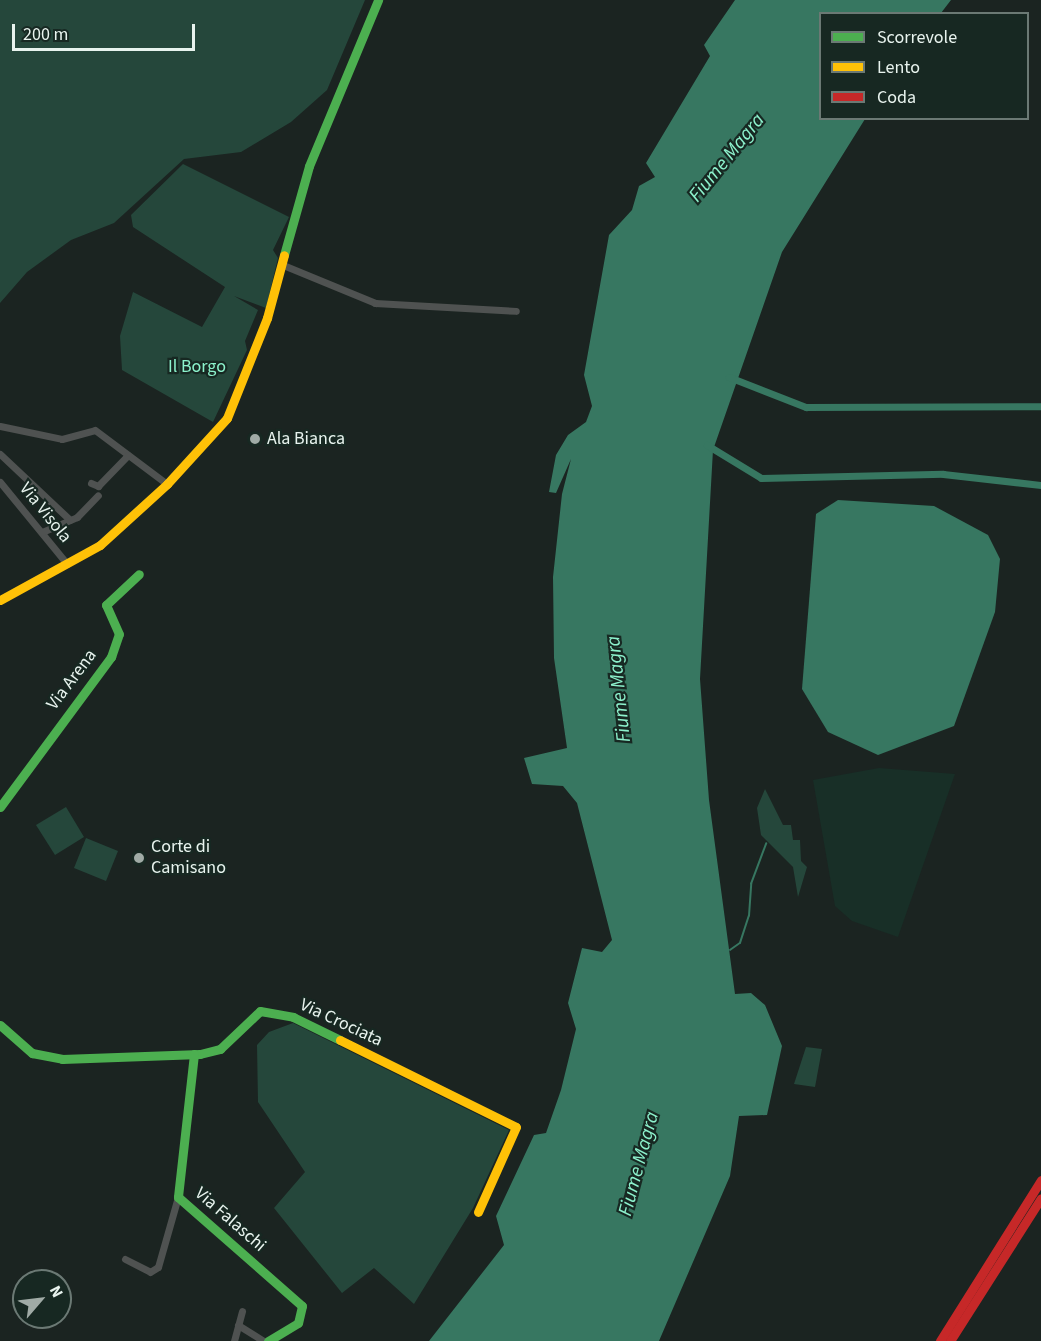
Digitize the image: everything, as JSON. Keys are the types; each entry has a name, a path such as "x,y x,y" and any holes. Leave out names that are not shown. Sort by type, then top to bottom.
{"main road":[{"path":"0,600 68,564 100,544 167,484 234,406 283,265 289,234 309,166 378,0"},
{"name":"Via Arena","path":"0,807 111,657 119,634 106,605 139,574"},
{"name":"Via Crociata","path":"0,1025 15,1043 49,1058 194,1054 220,1049 260,1011 293,1017 512,1123 514,1136 478,1212"},
{"name":"Via Falaschi","path":"194,1054 176,1184 178,1197 302,1306 298,1323 266,1341"},
{"path":"940,1341 1041,1180"},
{"path":"950,1341 1041,1198"}],"street":[{"path":"283,265 375,303 516,311"},
{"path":"0,426 62,439 95,430 167,484"},
{"name":"Via Visola","path":"0,454 70,520"},
{"path":"91,483 98,486 128,454"},
{"name":"Via Visola","path":"0,482 68,564"},
{"path":"42,532 70,520 98,495"},
{"path":"125,1259 150,1272 158,1267 178,1197"},
{"path":"234,1341 242,1311"},
{"name":"Via Falaschi","path":"238,1325 266,1341"}],"shaded area":[{"path":"879,768 955,774 898,937 852,921 835,906 813,780"}],"green space":[{"path":"0,0 365,0 327,90 291,122 241,152 184,159 114,223 71,240 27,272 0,303"},
{"name":"Il Borgo","path":"183,164 289,217 273,250 278,258 266,308 234,296 258,310 245,341 247,350 213,422 122,370 120,336 133,292 202,327 225,287 133,227 131,215"},
{"path":"765,789 783,825 791,825 793,840 800,840 801,861 807,867 798,897 793,867 761,835 757,808"},
{"path":"66,807 84,837 55,855 36,825"},
{"path":"86,838 118,851 106,881 74,868"},
{"path":"293,1023 509,1130 473,1208 414,1304 374,1268 342,1293 274,1208 305,1172 258,1102 257,1045 269,1032"},
{"path":"806,1047 822,1049 815,1087 794,1084"}],"water":[{"name":"Fiume Magra","path":"735,0 951,0 942,12 819,12 819,120 864,120 782,252 713,450 700,679 709,800 735,994 751,993 765,1005 782,1046 767,1115 739,1116 730,1176 659,1341 429,1341 504,1245 496,1216 534,1135 546,1133 561,1090 576,1029 568,1003 582,948 602,952 612,940 577,803 563,786 532,784 524,758 567,748 554,658 553,577 562,494 571,459 556,493 549,492 556,455 568,435 586,422 592,406 584,375 609,235 632,210 639,186 655,177 646,163 710,56 704,45"},
{"path":"838,500 934,506 988,535 1000,559 995,612 954,726 878,755 828,732 802,689 816,514"}],"waterway":[{"path":"729,377 806,407 1041,406"},
{"path":"707,445 761,478 943,474 1041,485"},
{"path":"730,950 740,943 749,916 751,884 766,844"}],"traffic: fast":[{"path":"284,255 309,166 378,0"},
{"path":"0,807 111,657 119,634 106,605 139,574"},
{"path":"0,1025 32,1053 62,1059 200,1054 220,1049 260,1011 293,1017 340,1040"},
{"path":"194,1054 178,1197 302,1306 298,1323 268,1341"}],"traffic: slow":[{"path":"0,600 100,545 167,484 227,418 267,318 284,255"},
{"path":"340,1040 516,1127 478,1212"}],"traffic: jam":[{"path":"940,1341 1041,1180"},
{"path":"950,1341 1041,1198"}],"place":[{"name":"Ala Bianca","path":"255,439"},
{"name":"Corte di Camisano","path":"139,858"}]}
